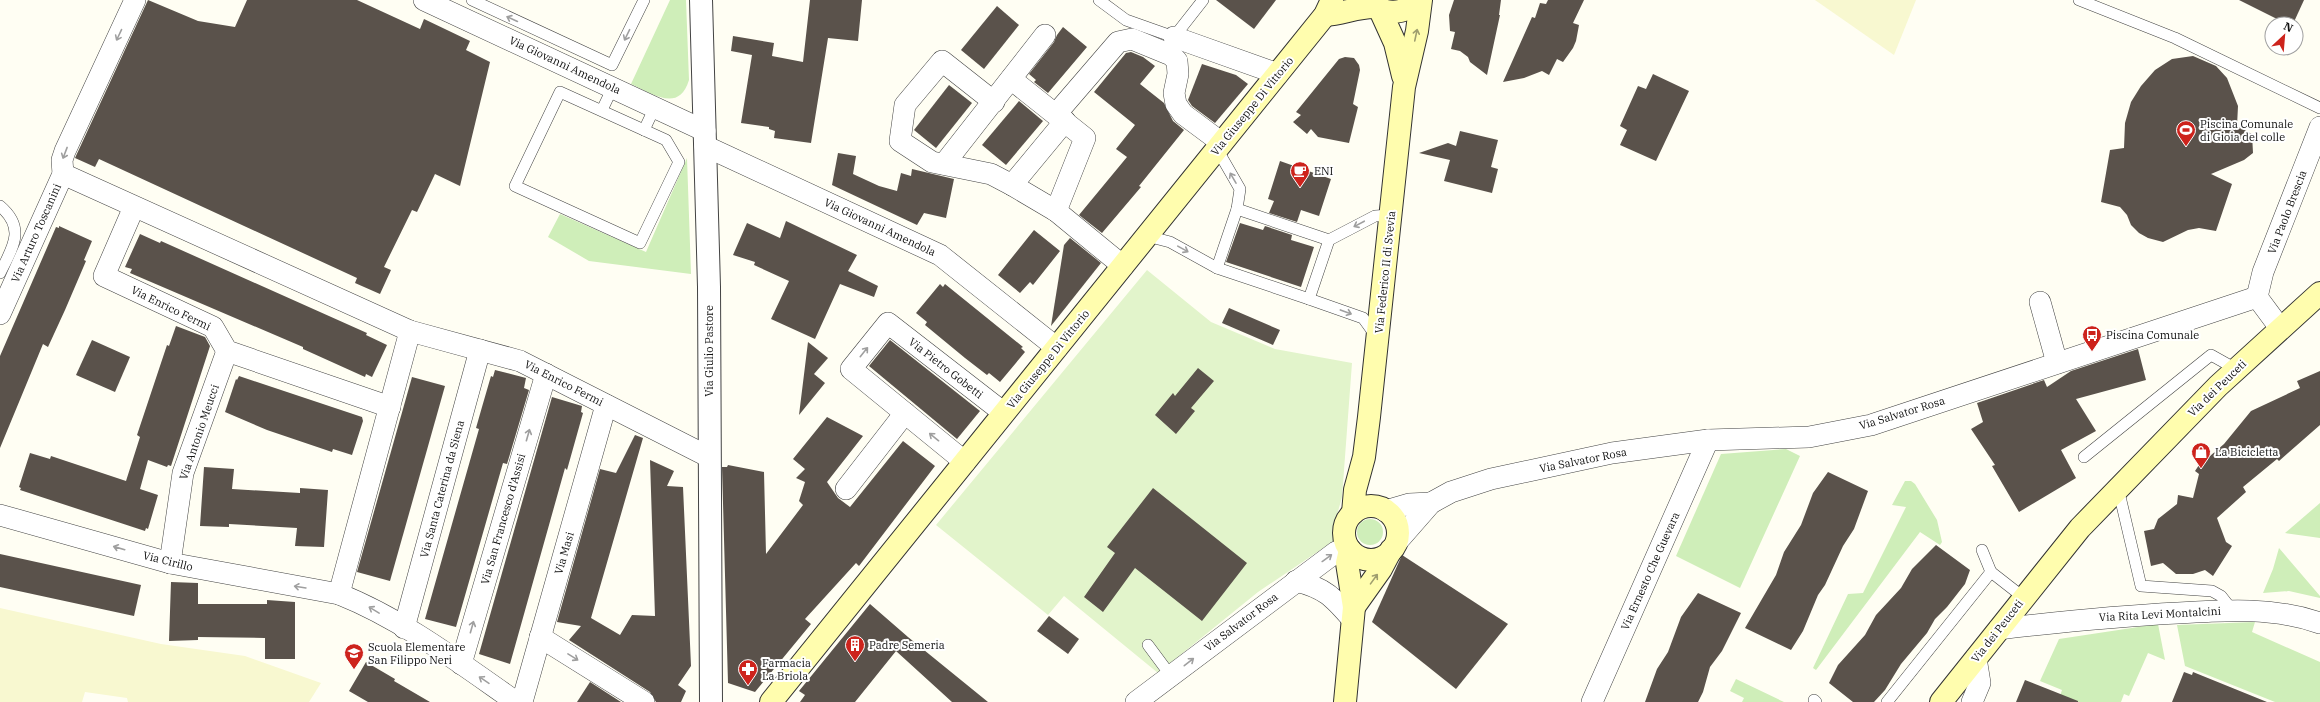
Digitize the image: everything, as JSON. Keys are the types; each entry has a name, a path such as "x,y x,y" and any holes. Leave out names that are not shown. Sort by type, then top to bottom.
{"main road":[{"path":"1328,7 1334,15 1359,7 1374,6 1389,12 1406,10 1417,0"},
{"name":"Via Federico II di Svevia","path":"1364,457 1378,339 1404,87 1417,31 1421,0"},
{"name":"Via Federico II di Svevia","path":"1374,6 1396,43 1404,87"},
{"name":"Via Giuseppe Di Vittorio","path":"771,702 1278,74 1328,7"},
{"name":"Via dei Peuceti","path":"1941,702 2068,542 2117,488 2236,369 2320,293"},
{"path":"1353,613 1381,569 1393,546 1396,525 1383,510 1371,486 1364,457"},
{"path":"1353,513 1355,490 1364,457"},
{"path":"1345,702 1353,613 1347,563 1349,549 1344,533 1347,520 1353,513 1366,507 1383,510"},
{"path":"1349,549 1361,558 1374,560 1393,546"}],"street":[{"path":"63,174 62,160 65,151 135,0"},
{"name":"Via Giovanni Amendola","path":"424,0 481,15 523,35 613,88 655,107 705,138 940,255 1057,348"},
{"name":"Via Giulio Pastore","path":"701,0 709,287 711,702"},
{"path":"944,164 1045,35"},
{"path":"1174,37 1278,74"},
{"path":"1012,185 1060,118 1118,42 1132,39 1171,55 1177,62 1178,74 1174,93 1176,104 1183,114 1220,146"},
{"path":"994,102 942,61 905,105 900,141 932,162 991,174 1012,185 1056,211 1123,266"},
{"path":"1011,79 1085,138 1056,211"},
{"name":"Via Paolo Brescia","path":"2257,298 2263,272 2320,127"},
{"name":"Via Enrico Fermi","path":"63,174 410,331 520,361 709,457"},
{"name":"Via Arturo Toscanini","path":"0,314 63,174"},
{"name":"Via Enrico Fermi","path":"134,207 104,276 213,327 227,350"},
{"path":"2257,298 2280,328"},
{"name":"Via Salvator Rosa","path":"1431,503 1467,486 1526,471 1612,453 1708,440 1809,437 1871,425 2257,298"},
{"path":"2040,302 2057,363"},
{"name":"Via Pietro Gobetti","path":"905,413 851,369 888,323 1004,413"},
{"path":"339,594 410,331"},
{"path":"227,350 390,407"},
{"name":"Via Antonio Meucci","path":"170,563 183,474 227,350"},
{"name":"Via Santa Caterina da Siena","path":"404,628 480,350"},
{"name":"Via San Francesco d'Assisi","path":"460,664 546,374"},
{"name":"Via Masi","path":"522,702 606,405"},
{"path":"846,489 905,413 965,462"},
{"name":"Via Ernesto Che Guevara","path":"1592,702 1708,440"},
{"path":"1383,510 1409,504 1431,503"},
{"path":"1393,546 1431,503"},
{"name":"Via Cirillo","path":"0,515 170,563 339,594 363,604 404,628 516,702"},
{"name":"Via Salvator Rosa","path":"1136,702 1336,552 1349,549"},
{"path":"1296,581 1315,586 1353,613"},
{"name":"Via Rita Levi Montalcini","path":"1999,629 2094,618 2232,610 2287,614 2320,623"},
{"path":"540,637 644,702"},
{"path":"1972,702 1980,683 1976,658"}],"lane":[{"path":"472,0 481,15"},
{"path":"523,35 612,65 644,0"},
{"path":"1099,0 1126,20 1174,37 1203,0"},
{"path":"2079,0 2174,38 2320,108"},
{"path":"602,110 613,88"},
{"path":"560,92 644,130 666,140 679,162 640,244 515,186 560,92"},
{"path":"644,130 655,107"},
{"path":"1217,268 1237,209 1240,189 1220,146"},
{"path":"0,206 12,219 16,230 12,248 0,273"},
{"path":"1237,209 1329,240"},
{"path":"1309,299 1329,240 1375,216 1391,215"},
{"path":"1147,236 1170,242 1217,268 1363,318 1378,339"},
{"path":"2084,457 2211,355 2236,369"},
{"path":"2117,488 2141,586 2212,591 2220,596 2232,610"},
{"path":"1982,550 1991,572 2024,597"},
{"path":"1887,702 1991,572"},
{"path":"1148,645 1171,676"}],"green space":[{"path":"670,0 686,0 689,80 685,90 679,96 664,98 656,96 631,84"},
{"path":"1815,0 1916,0 1894,55"},
{"path":"687,158 691,274 589,261 548,237 560,214 646,252"},
{"path":"1147,270 1211,322 1275,349 1352,363 1342,497 1334,526 1335,540 1258,592 1158,673 1064,596 1048,615 936,525"},
{"path":"1786,449 1800,456 1740,588 1676,556 1721,454"},
{"path":"1905,481 1911,481 1915,484 1937,520 1942,542 1940,545 1920,532 1816,670 1813,668 1848,594 1863,593 1906,507 1892,505"},
{"path":"2320,503 2320,538 2285,533"},
{"path":"1370,519 1379,523 1383,532 1379,541 1370,545 1361,541 1357,532 1361,523"},
{"path":"2279,548 2320,596 2320,598 2289,591 2263,593 2273,569"},
{"path":"0,608 161,644 245,656 321,683 309,702 128,702 127,698 85,692 82,702 0,702"},
{"path":"2255,622 2252,632 2320,662 2320,702 2275,702 2185,666 2177,625"},
{"path":"2158,624 2165,660 2148,653 2129,696 2124,694 2121,702 2058,702 2062,690 2040,681 2059,639"},
{"path":"1736,679 1784,702 1742,702 1744,698 1730,691"}],"building":[{"path":"148,0 198,21 235,27 247,0 357,0 420,29 424,19 470,41 466,50 490,62 460,186 435,174 417,212 412,210 384,267 391,270 380,294 355,283 357,278 99,159 95,167 75,158"},
{"path":"810,0 862,0 858,41 828,38 811,143 774,138 775,131 769,129 769,127 741,123 752,55 731,51 733,36 774,43 772,56 803,62"},
{"path":"1216,0 1276,0 1254,29"},
{"path":"1454,0 1501,0 1500,15 1487,75 1470,62 1468,57 1460,51 1451,49 1455,32 1450,31 1449,15"},
{"path":"1548,0 1584,0 1573,23 1579,25 1573,48 1563,62 1557,59 1549,75 1542,71 1524,78 1503,82 1532,17 1535,18 1540,3 1546,4"},
{"path":"2239,0 2304,0 2297,16 2271,16"},
{"path":"997,6 1019,25 984,69 961,50"},
{"path":"1063,27 1087,47 1048,93 1034,82 1036,80 1029,74 1054,42"},
{"path":"1131,52 1143,57 1155,66 1140,84 1164,103 1173,121 1184,130 1139,186 1141,187 1102,233 1079,215 1127,157 1116,149 1135,125 1094,92 1126,53"},
{"name":"Piscina Comunale di Gioia del colle","path":"2193,56 2216,66 2227,78 2238,106 2237,126 2252,134 2253,153 2244,160 2211,174 2232,184 2216,231 2199,228 2188,230 2163,242 2148,238 2139,233 2131,225 2127,215 2120,207 2101,202 2110,150 2124,148 2125,123 2131,102 2141,86 2155,70 2172,59"},
{"path":"1345,57 1354,58 1359,65 1360,70 1353,104 1358,107 1349,143 1318,137 1311,129 1307,134 1293,122 1301,115 1296,112 1339,59"},
{"path":"1202,64 1236,75 1248,84 1215,123 1192,106 1188,100"},
{"path":"1653,74 1689,91 1656,161 1620,145 1627,130 1620,126 1638,86 1646,89"},
{"path":"949,85 972,103 936,148 914,130"},
{"path":"1019,101 1043,121 1006,165 982,145"},
{"path":"1460,131 1498,140 1491,167 1498,169 1492,193 1444,181 1450,160 1419,153 1448,143 1456,146"},
{"path":"838,153 856,156 853,174 879,186 897,191 901,173 911,176 912,169 954,179 946,218 924,213 917,225 832,185"},
{"path":"1280,161 1331,179 1319,216 1301,210 1297,222 1269,213 1274,201 1268,199"},
{"path":"786,221 857,255 848,271 878,286 874,297 840,284 815,339 771,319 789,281 754,265 755,262 733,255 747,223 780,238"},
{"path":"1240,223 1263,230 1265,226 1292,235 1291,240 1314,247 1301,287 1226,262"},
{"path":"59,226 92,241 84,260 86,261 65,310 48,347 43,344 0,448 0,356 56,227 59,228"},
{"path":"1034,230 1060,251 1033,285 1030,282 1020,293 998,275"},
{"path":"140,234 160,243 161,241 367,333 366,335 387,345 372,377 366,374 365,377 303,349 303,347 130,273 132,269 125,267"},
{"path":"1070,238 1101,263 1051,326 1064,245"},
{"path":"940,284 943,287 945,284 1023,347 1021,348 1025,352 1000,382 989,373 987,375 965,358 925,325 927,322 916,313"},
{"path":"1229,308 1280,330 1273,345 1222,323"},
{"path":"176,326 205,337 210,346 171,466 168,465 167,467 148,460 140,489 158,495 148,529 146,528 145,531 20,490 21,488 19,487 30,453 50,459 51,456 126,481 140,437 137,435 167,345 169,346"},
{"path":"92,340 130,357 115,392 76,375"},
{"path":"890,340 980,411 957,439 869,366"},
{"path":"808,342 828,358 814,374 825,383 799,415"},
{"path":"2138,349 2146,380 2076,399 2096,431 2061,450 2076,478 2019,512 1992,466 1995,465 1971,429 1983,422 1977,403 2044,380 2047,387 2071,371"},
{"path":"1198,368 1214,381 1191,408 1195,411 1176,434 1155,415 1173,393 1175,396"},
{"path":"495,370 526,378 524,388 529,390 507,464 503,463 456,627 425,619 479,429 476,428 491,376 493,377"},
{"path":"2320,371 2320,425 2279,461 2277,459 2243,487 2246,492 2217,518 2226,542 2232,546 2213,576 2205,570 2193,574 2176,574 2163,563 2151,566 2144,531 2154,529 2158,519 2177,504 2178,495 2193,498 2199,474 2195,471 2207,453 2210,456 2224,444 2251,411 2300,388 2297,381"},
{"path":"239,376 362,417 363,421 352,455 333,449 332,452 267,430 225,412 236,379 237,380"},
{"path":"412,377 445,386 390,581 357,572"},
{"path":"552,397 582,406 581,412 583,413 567,470 565,468 510,664 479,654"},
{"path":"827,417 863,436 827,482 838,498 850,507 903,441 935,466 859,566 856,563 805,619 811,624 755,692 728,683 722,467 727,467 728,465 764,472 766,554 803,505 799,501 805,482 796,478 805,469 793,459"},
{"path":"635,435 643,438 591,618 620,635 632,615 655,616 650,460 674,471 667,486 683,487 691,666 678,685 686,691 681,702 656,702 650,692 569,640 581,626 557,622 600,469 616,473"},
{"path":"204,467 234,469 232,489 300,493 300,488 328,490 324,547 295,546 297,528 229,524 229,527 200,526"},
{"path":"1828,472 1868,491 1854,529 1843,546 1825,585 1818,595 1803,631 1791,650 1745,628 1776,575 1784,552 1801,525 1813,493"},
{"path":"1153,488 1247,563 1202,621 1135,568 1103,612 1084,597 1115,553 1107,547"},
{"path":"1936,545 1970,570 1965,584 1947,607 1935,619 1927,633 1901,664 1885,690 1874,702 1853,702 1829,683 1838,665 1865,635 1876,615 1901,588 1912,569"},
{"path":"0,554 141,585 134,616 0,587"},
{"path":"1402,555 1508,624 1456,689 1372,622"},
{"path":"171,582 198,583 198,604 267,604 267,600 295,602 295,659 265,659 265,638 198,637 198,640 169,641"},
{"path":"1698,593 1741,613 1722,651 1710,667 1703,692 1698,702 1645,702 1657,669 1668,652 1681,617"},
{"name":"Padre Semeria","path":"870,604 988,702 952,702 896,651 855,702 800,702 805,695 799,691"},
{"path":"1049,616 1079,639 1068,654 1037,631"},
{"path":"366,662 395,679 394,681 430,702 368,702 349,691"},
{"path":"2184,672 2192,675 2193,672 2267,702 2172,702"},
{"path":"2025,680 2078,701 2078,702 2016,702"},
{"path":"590,682 621,702 577,702"}],"place":[{"name":"Piscina Comunale di Gioia del colle","path":"2186,147"},
{"name":"ENI","path":"1300,188"},
{"name":"Piscina Comunale","path":"2092,352"},
{"name":"La Bicicletta","path":"2201,469"},
{"name":"Padre Semeria","path":"855,662"},
{"name":"Scuola Elementare San Filippo Neri","path":"354,670"},
{"name":"Farmacia La Briola","path":"748,686"}]}
